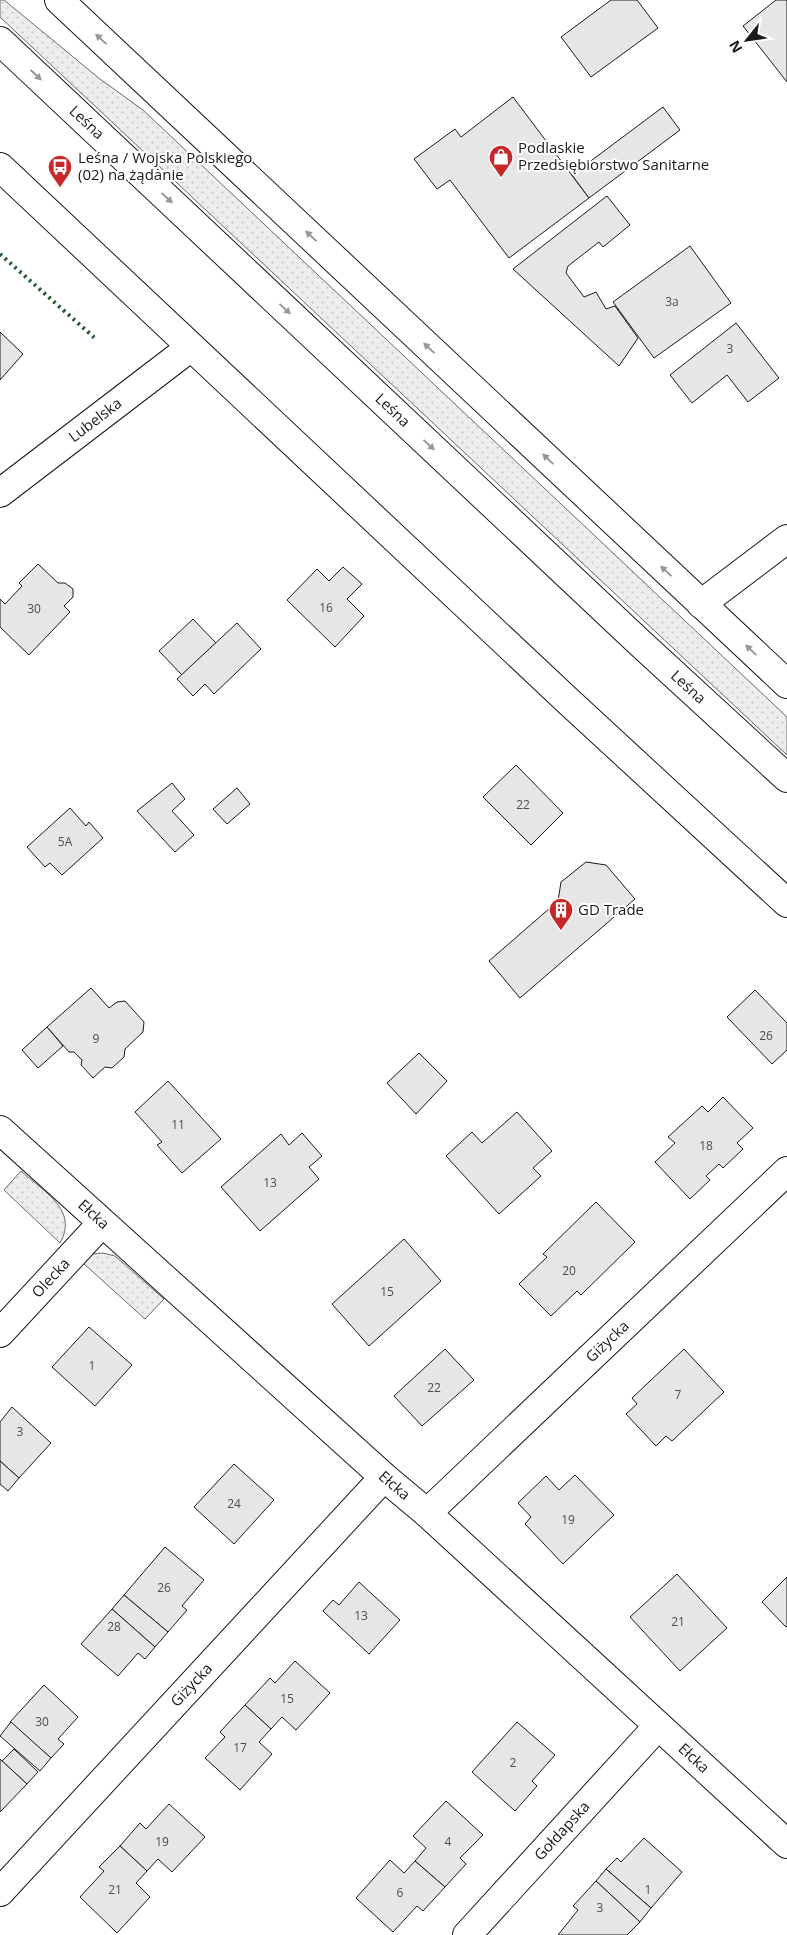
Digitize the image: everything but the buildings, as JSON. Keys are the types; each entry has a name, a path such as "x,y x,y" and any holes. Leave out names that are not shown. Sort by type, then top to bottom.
{"street":[{"path":"59,0 787,684"},
{"name":"Leśna","path":"0,41 640,644 787,778"},
{"path":"0,168 560,694 787,903"},
{"name":"Lubelska","path":"0,493 191,347"},
{"path":"701,604 787,538"},
{"name":"Ełcka","path":"0,1130 384,1477 428,1514 787,1844"},
{"name":"Giżycka","path":"428,1514 787,1171"},
{"name":"Olecka","path":"0,1333 102,1223"},
{"name":"Giżycka","path":"0,1892 384,1477"},
{"name":"Gołdapska","path":"466,1935 658,1726"}],"shaded area":[{"path":"0,0 4,0 100,79 143,110 787,717 787,755 0,17"},
{"path":"21,1171 48,1194 62,1211 65,1231 60,1243 4,1190"},
{"path":"103,1253 115,1256 164,1299 145,1319 82,1262 92,1254"}],"hedge":[{"path":"0,254 97,340"}],"place":[{"name":"Podlaskie Przedsiębiorstwo Sanitarne","path":"501,178"},
{"name":"Leśna / Wojska Polskiego (02) na żądanie","path":"60,188"},
{"name":"GD Trade","path":"561,931"}]}
